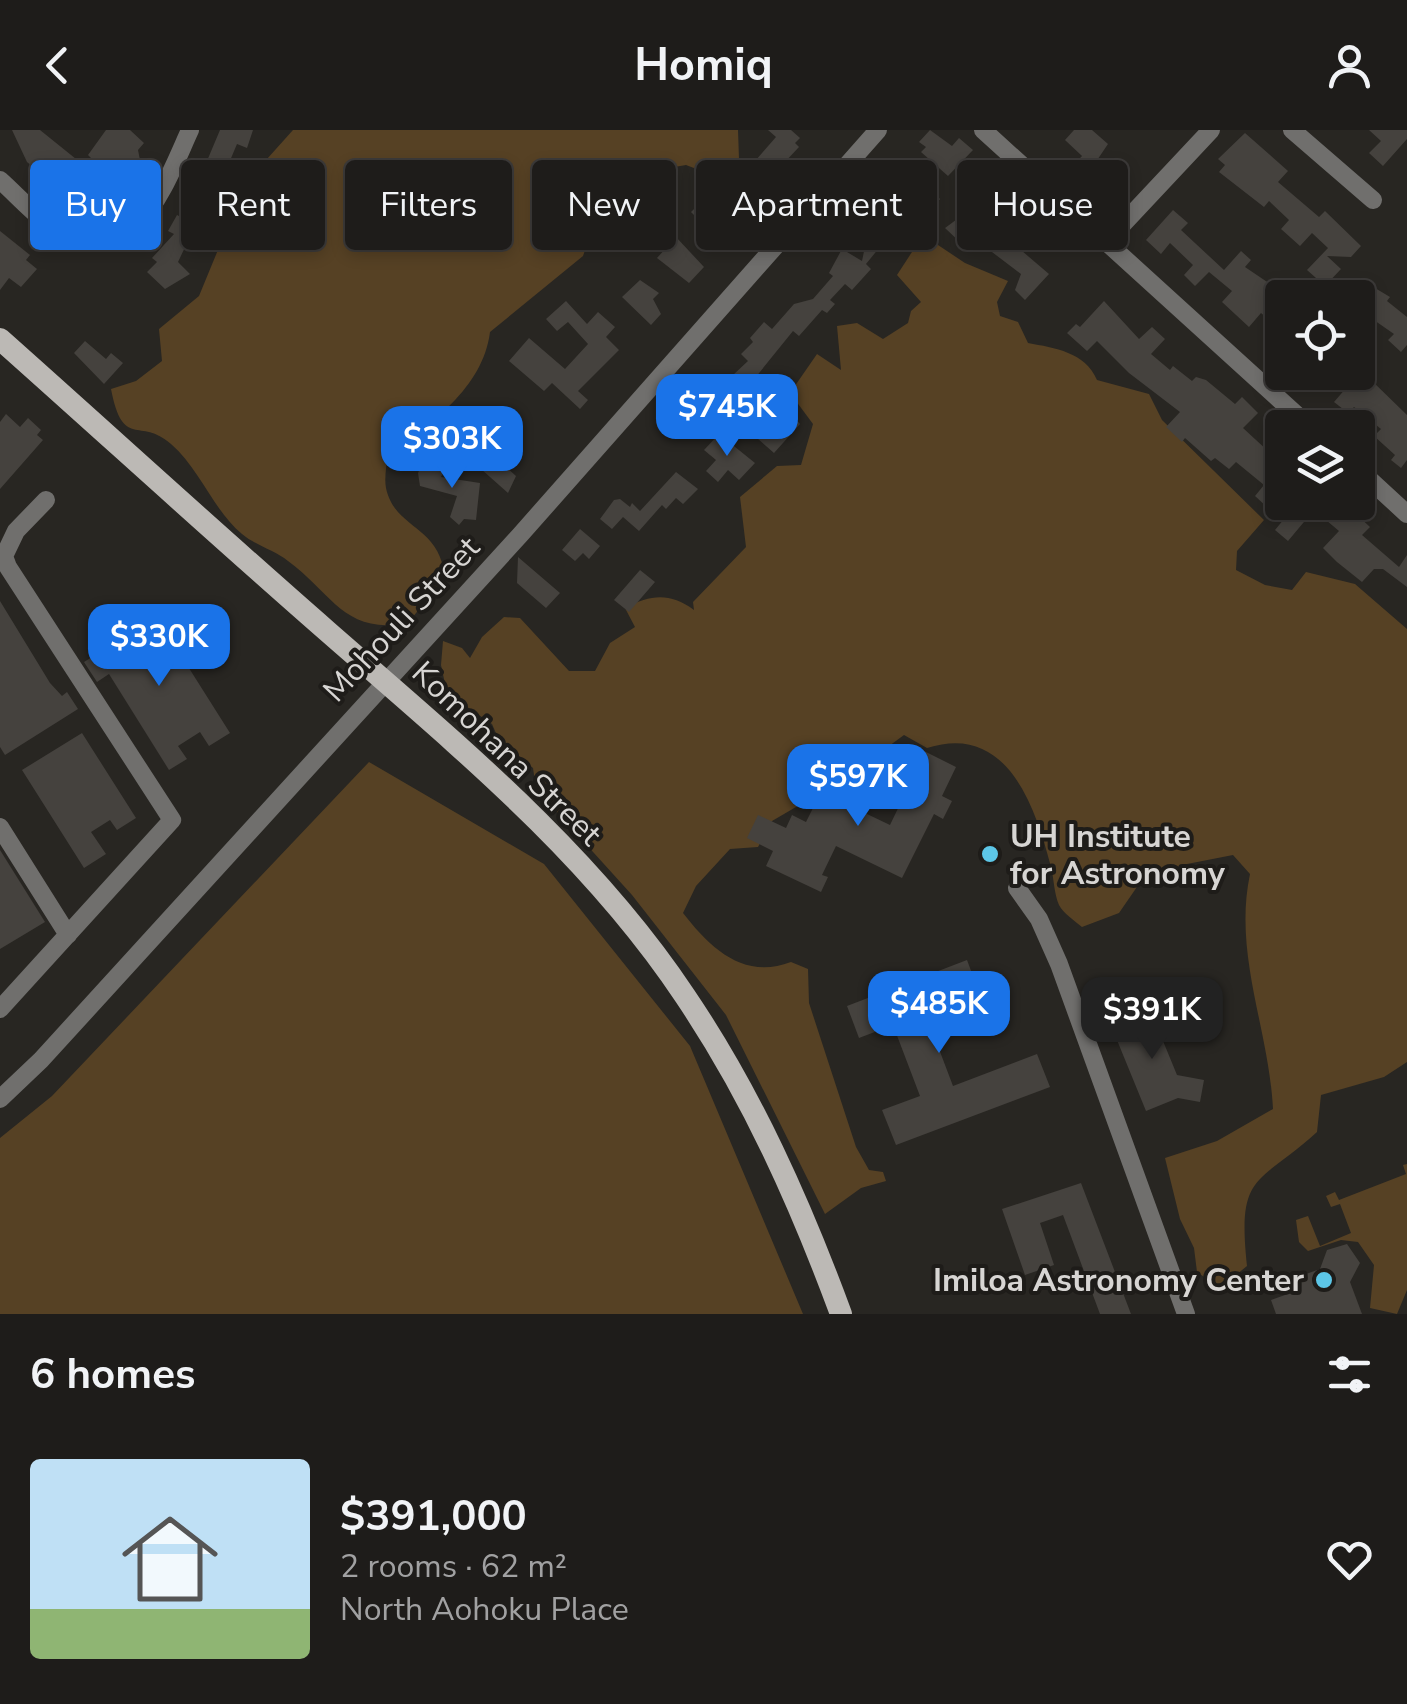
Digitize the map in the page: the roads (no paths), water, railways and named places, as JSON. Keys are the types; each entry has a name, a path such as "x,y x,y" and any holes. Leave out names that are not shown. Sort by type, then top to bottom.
{"main road":[{"name":"Komohana Street","path":"0,339 520,802 596,884 685,995 758,1118 810,1229 841,1314"}],"street":[{"path":"0,180 60,232 82,240 114,238 136,227 152,210 190,130"},
{"name":"Mohouli Street","path":"0,1099 41,1060 384,680 522,534 878,130"},
{"path":"983,130 1016,160"},
{"path":"1128,219 1211,130"},
{"path":"1292,130 1373,200"},
{"path":"1115,250 1291,410"},
{"path":"1375,485 1407,514"},
{"path":"0,1009 172,820 8,567 4,556 16,531 46,500"},
{"path":"0,828 68,934"},
{"path":"1017,888 1039,919 1058,964 1186,1314"}],"place":[{"name":"UH Institute for Astronomy","path":"990,854"},
{"name":"Imiloa Astronomy Center","path":"1324,1280"}]}
